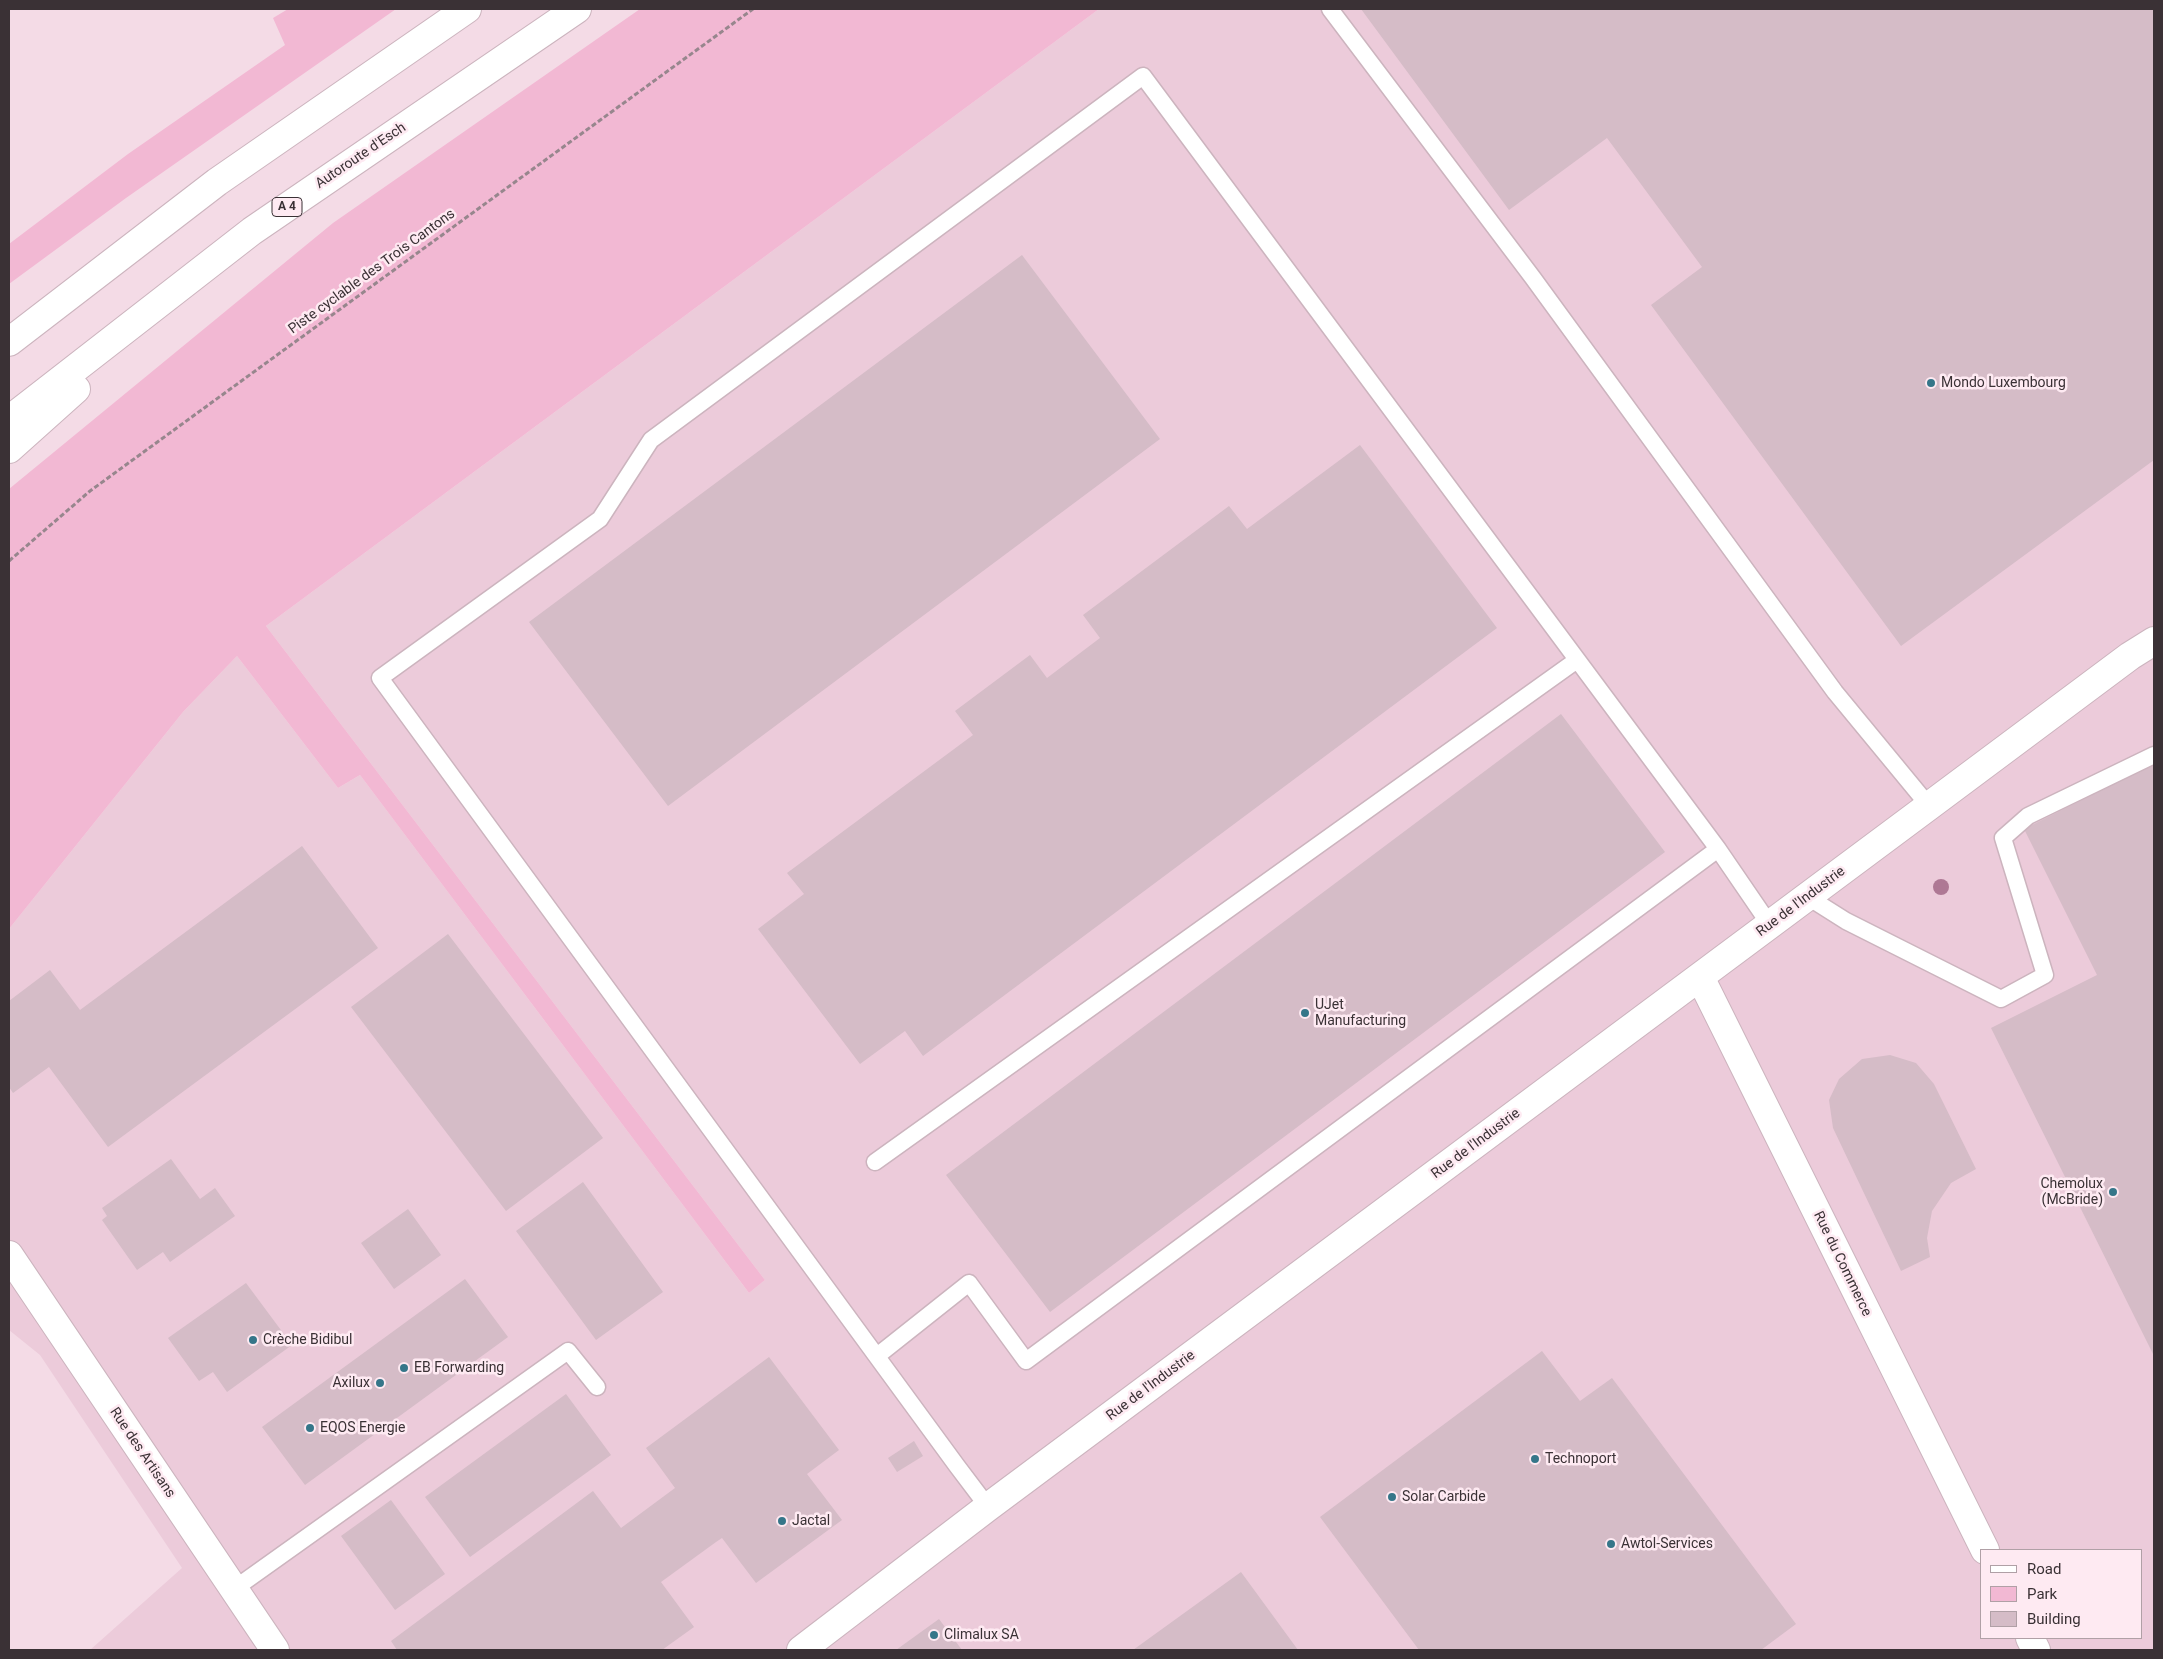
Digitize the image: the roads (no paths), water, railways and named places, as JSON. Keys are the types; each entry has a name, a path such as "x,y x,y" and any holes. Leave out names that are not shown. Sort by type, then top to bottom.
{"main road":[{"path":"9,342 217,182 467,9"},
{"name":"Autoroute d'Esch","path":"9,420 252,231 576,9"},
{"name":"A 4","path":"9,449 252,231"},
{"name":"Rue de l'Industrie","path":"801,1650 988,1507 2130,656 2154,641"},
{"name":"Rue du Commerce","path":"1700,977 1985,1549"},
{"name":"Rue des Artisans","path":"9,1255 275,1650"}],"lane":[{"path":"1330,9 1533,278 1835,692 1929,806"},
{"path":"988,1507 380,678 600,519 651,440 1143,76 1718,849 1770,925"},
{"path":"875,1162 1577,660"},
{"path":"1808,897 1846,921 2001,999 2045,975 2003,838 2028,816 2154,755"},
{"path":"878,1356 969,1283 1026,1361 1718,849"},
{"path":"234,1589 568,1352 597,1388"}],"place":[{"name":"Mondo Luxembourg","path":"1931,383"},
{"name":"UJet Manufacturing","path":"1305,1013"},
{"name":"Chemolux (McBride)","path":"2113,1192"},
{"name":"Crèche Bidibul","path":"253,1340"},
{"name":"EB Forwarding","path":"404,1368"},
{"name":"Axilux","path":"380,1383"},
{"name":"EQOS Energie","path":"310,1428"},
{"name":"Technoport","path":"1535,1459"},
{"name":"Solar Carbide","path":"1392,1497"},
{"name":"Jactal","path":"782,1521"},
{"name":"Awtol-Services","path":"1611,1544"},
{"name":"Climalux SA","path":"934,1635"}]}
